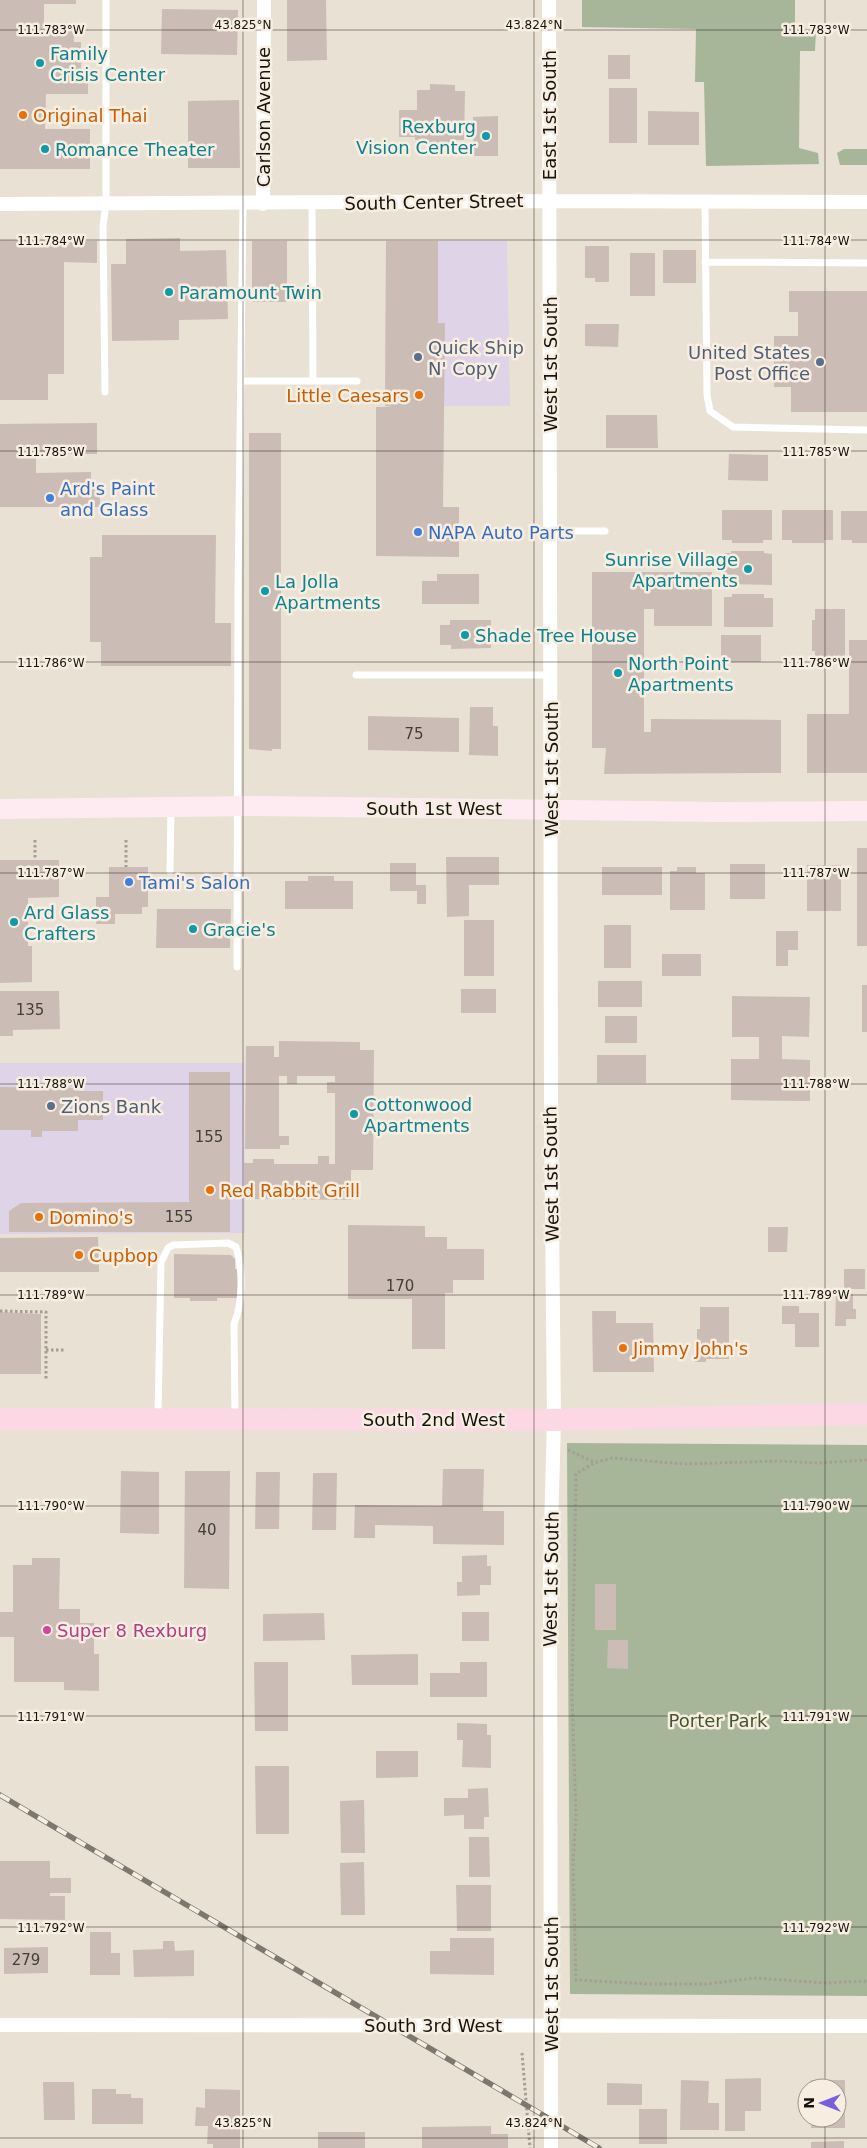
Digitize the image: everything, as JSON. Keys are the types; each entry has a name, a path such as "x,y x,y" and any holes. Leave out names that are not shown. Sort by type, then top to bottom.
{"main road":[{"name":"South 2nd West","path":"0,1418 554,1420 867,1414"}],"street":[{"name":"Carlson Avenue","path":"262,204 264,0"},
{"name":"East 1st South","path":"549,0 549,201"},
{"name":"South Center Street","path":"0,204 312,204 549,201 867,202"},
{"name":"West 1st South","path":"549,201 552,808 551,1111 554,1420 550,1569 551,2148"},
{"name":"South 1st West","path":"0,809 236,807 552,808 718,812 867,811"},
{"name":"South 3rd West","path":"0,2025 867,2026"}],"lane":[{"path":"105,392 103,226 106,204 106,0"},
{"path":"705,202 707,395 710,411 733,427 867,430"},
{"path":"237,967 236,807 243,204"},
{"path":"312,204 313,381"},
{"path":"705,262 867,263"},
{"path":"242,381 357,381"},
{"path":"550,531 605,531"},
{"path":"356,675 551,675"},
{"path":"170,807 170,871"},
{"path":"158,1419 161,1262 168,1248 173,1244 228,1243 236,1247 240,1258 239,1311 234,1324 235,1419"}],"path":[{"path":"35,840 35,858"},
{"path":"126,840 126,867"},
{"path":"0,1310 46,1312 46,1380"},
{"path":"46,1350 65,1350"},
{"path":"564,1448 594,1462"},
{"path":"867,1460 819,1463 778,1461 684,1464 612,1458 594,1462 576,1474 572,1695 576,1816 573,1863 576,1980 650,1984 707,1984 754,1978 825,1983 867,1981"},
{"path":"522,2053 530,2148"}],"shaded area":[{"path":"386,241 507,241 510,406 385,406"},
{"path":"0,1063 244,1063 245,1233 0,1234"}],"green space":[{"path":"582,0 795,0 795,30 816,30 815,51 800,51 799,148 818,153 819,164 706,166 704,82 695,82 696,29 582,27"},
{"path":"844,149 867,149 867,165 840,165 837,153"},
{"name":"Porter Park","path":"567,1443 867,1445 867,1996 570,1994"}],"building":[{"path":"0,0 76,0 76,4 44,4 44,30 74,30 74,42 81,42 81,83 88,83 88,94 46,94 45,129 90,129 90,169 0,169"},
{"path":"287,0 326,0 327,60 287,61"},
{"path":"162,9 238,10 237,55 161,54"},
{"path":"608,55 630,55 630,79 608,79"},
{"path":"430,84 455,85 455,91 465,91 464,140 453,140 453,145 425,145 425,140 415,140 415,137 399,137 399,110 417,110 417,90 430,90"},
{"path":"609,88 637,88 637,143 609,143"},
{"path":"239,100 240,168 188,168 188,101"},
{"path":"648,111 699,112 699,145 648,145"},
{"name":"Rexburg Vision Center","path":"498,116 498,156 474,156 473,117"},
{"name":"Paramount Twin","path":"180,238 180,251 226,250 228,319 179,320 179,340 112,341 111,264 126,264 126,239"},
{"path":"0,240 97,241 97,263 64,262 64,374 48,374 48,400 0,400"},
{"path":"252,241 287,241 287,302 252,302"},
{"path":"386,241 438,241 438,323 445,323 443,507 459,507 459,557 376,556 376,407 392,407 385,406"},
{"path":"585,246 609,246 609,282 595,282 595,278 585,278"},
{"path":"663,250 696,250 696,283 663,283"},
{"path":"630,253 655,253 655,296 630,296"},
{"name":"United States Post Office","path":"789,291 867,291 867,412 791,412 791,387 774,387 774,336 798,336 798,312 789,312"},
{"path":"585,324 619,324 618,347 585,346"},
{"path":"606,415 657,415 658,448 606,448"},
{"path":"97,423 97,454 36,454 36,473 91,472 91,489 100,489 100,507 0,507 0,424"},
{"name":"La Jolla Apartments","path":"249,433 281,433 281,749 272,749 272,751 249,749"},
{"path":"729,454 768,455 768,481 728,480"},
{"name":"Sunrise Village Apartments","path":"722,510 772,510 772,540 763,540 763,543 732,543 732,540 722,540"},
{"name":"Sunrise Village Apartments","path":"782,510 833,510 833,540 824,540 824,543 792,543 792,540 782,540"},
{"path":"841,511 867,511 867,543 852,543 852,540 841,540"},
{"path":"102,535 216,535 215,623 231,623 231,666 101,666 101,642 90,642 90,557 102,557"},
{"name":"Sunrise Village Apartments","path":"731,551 764,551 764,553 772,554 772,585 723,584 723,553 731,553"},
{"name":"North Point Apartments","path":"592,572 712,572 712,626 654,626 654,609 644,609 644,732 651,732 651,719 781,720 781,773 604,774 606,748 592,748"},
{"path":"437,574 479,574 479,604 422,604 422,581 437,581"},
{"name":"Sunrise Village Apartments","path":"732,594 764,594 764,598 773,598 773,627 724,627 724,597 732,597"},
{"path":"815,609 845,609 845,660 815,660 815,651 812,651 812,620 815,620"},
{"name":"Shade Tree House","path":"450,620 491,620 491,648 451,649 451,645 440,645 440,625 450,625"},
{"name":"Sunrise Village Apartments","path":"721,635 761,635 761,662 721,662"},
{"path":"849,640 867,640 867,773 807,773 807,714 849,714"},
{"path":"470,707 493,707 493,726 498,726 498,756 469,755"},
{"path":"368,716 459,718 459,752 368,750"},
{"path":"857,848 867,848 867,946 857,946"},
{"path":"446,857 499,857 499,885 469,885 469,916 447,917"},
{"path":"0,860 59,860 59,897 28,898 28,946 32,946 32,982 0,983"},
{"path":"390,863 416,863 416,885 426,885 426,904 417,904 417,891 390,891"},
{"path":"730,864 765,864 765,899 730,899"},
{"path":"807,865 841,865 841,911 807,911"},
{"name":"Tami's Salon","path":"109,867 148,867 148,907 142,907 142,914 115,914 115,924 96,924 96,897 109,897"},
{"path":"602,867 662,867 662,895 602,895"},
{"path":"677,867 696,867 696,873 705,873 705,910 670,910 670,871 677,871"},
{"name":"Gracie's","path":"308,876 334,876 334,881 353,881 353,909 285,909 285,881 308,881"},
{"name":"Gracie's","path":"157,909 231,909 230,948 156,948"},
{"path":"464,920 494,920 494,976 464,976"},
{"path":"604,925 631,925 631,968 604,968"},
{"path":"776,931 798,931 798,950 788,950 788,966 776,966"},
{"path":"662,954 701,954 701,976 662,976"},
{"path":"598,981 642,981 642,1007 598,1007"},
{"path":"862,985 867,985 867,1032 862,1032"},
{"path":"461,989 496,989 496,1013 461,1013"},
{"path":"0,991 59,991 60,1029 13,1030 13,1036 0,1036"},
{"path":"732,996 810,997 809,1037 782,1036 782,1059 810,1060 810,1101 731,1100 731,1059 759,1059 759,1037 732,1037"},
{"path":"605,1016 637,1016 637,1043 605,1043"},
{"name":"Cottonwood Apartments","path":"279,1041 360,1042 360,1050 374,1050 373,1170 351,1170 351,1200 244,1199 244,1163 253,1163 253,1159 274,1159 274,1164 318,1164 318,1156 329,1156 329,1164 335,1164 335,1093 327,1093 327,1082 335,1082 335,1076 297,1076 297,1084 287,1084 287,1076 279,1076 279,1136 289,1136 289,1145 280,1145 280,1149 245,1149 246,1046 274,1046 274,1057 279,1057"},
{"path":"597,1055 646,1055 646,1083 597,1083"},
{"path":"189,1072 230,1072 230,1232 9,1232 9,1211 21,1203 189,1202"},
{"name":"Zions Bank","path":"0,1087 78,1088 78,1091 103,1091 103,1120 78,1120 78,1131 42,1131 42,1137 31,1137 31,1130 0,1130"},
{"path":"348,1225 425,1226 425,1237 447,1237 447,1249 484,1249 484,1280 453,1280 453,1293 445,1293 445,1349 412,1349 412,1299 348,1299"},
{"path":"768,1227 788,1227 787,1252 768,1252"},
{"path":"98,1237 99,1272 0,1272 0,1238"},
{"path":"174,1254 231,1255 235,1259 235,1269 241,1269 241,1298 217,1298 217,1301 190,1301 190,1298 174,1298"},
{"path":"844,1269 865,1269 865,1289 844,1289"},
{"path":"836,1293 853,1294 853,1309 856,1309 856,1319 846,1319 846,1326 835,1326"},
{"path":"782,1306 799,1306 799,1313 819,1313 819,1347 795,1347 795,1324 782,1324"},
{"path":"700,1307 729,1307 729,1359 706,1359 706,1362 694,1362 694,1350 697,1350 697,1329 700,1329"},
{"name":"Jimmy John's","path":"592,1311 616,1311 616,1323 653,1323 654,1372 593,1372"},
{"path":"0,1312 41,1314 41,1374 0,1374"},
{"path":"443,1469 484,1469 483,1511 504,1511 504,1545 433,1544 433,1526 375,1525 375,1538 354,1538 355,1505 442,1506"},
{"path":"121,1471 159,1472 159,1534 120,1533"},
{"path":"185,1471 230,1471 229,1589 184,1588"},
{"path":"256,1472 280,1472 279,1529 255,1529"},
{"path":"313,1473 337,1473 336,1530 312,1530"},
{"path":"487,1555 487,1566 491,1566 491,1585 480,1585 480,1595 457,1596 457,1582 462,1582 462,1556"},
{"name":"Super 8 Rexburg","path":"32,1558 60,1558 59,1609 80,1609 80,1623 94,1623 94,1654 99,1654 99,1691 64,1690 64,1682 14,1682 14,1637 0,1637 0,1612 13,1612 13,1565 32,1565"},
{"path":"595,1584 616,1584 616,1630 595,1630"},
{"path":"462,1612 489,1612 489,1641 462,1641"},
{"path":"324,1613 325,1640 263,1641 263,1614"},
{"path":"608,1640 628,1640 628,1669 607,1668"},
{"path":"418,1654 418,1685 352,1685 351,1655"},
{"path":"254,1662 288,1662 288,1731 255,1731"},
{"path":"460,1662 487,1662 487,1697 430,1697 430,1673 460,1673"},
{"path":"457,1723 487,1724 487,1735 491,1735 491,1768 462,1767 463,1740 457,1740"},
{"path":"376,1751 418,1751 418,1777 376,1778"},
{"path":"255,1766 289,1766 289,1834 256,1834"},
{"path":"488,1788 489,1817 484,1817 484,1829 464,1829 464,1815 444,1816 444,1798 468,1798 468,1789"},
{"path":"364,1800 365,1853 341,1853 340,1801"},
{"path":"469,1837 489,1837 490,1877 469,1877"},
{"path":"0,1861 50,1861 50,1878 71,1878 71,1893 50,1893 50,1896 65,1896 65,1920 0,1919"},
{"path":"364,1862 365,1915 341,1915 340,1863"},
{"path":"456,1885 491,1885 491,1931 457,1931"},
{"path":"90,1932 111,1932 111,1953 120,1953 120,1975 90,1975"},
{"path":"450,1938 494,1938 494,1975 430,1974 430,1951 450,1951"},
{"path":"163,1941 174,1941 175,1951 194,1950 194,1976 134,1977 133,1950 163,1949"},
{"path":"48,1947 48,1973 4,1974 4,1948"},
{"path":"761,2078 761,2111 745,2111 745,2131 725,2131 725,2079"},
{"path":"681,2080 709,2081 708,2103 719,2103 719,2130 680,2130"},
{"path":"43,2082 74,2082 75,2120 44,2120"},
{"path":"607,2083 642,2084 642,2105 607,2105"},
{"path":"92,2089 116,2089 116,2094 131,2094 131,2098 143,2098 143,2124 92,2124"},
{"path":"205,2089 240,2090 240,2148 213,2148 213,2144 207,2144 208,2126 195,2126 196,2107 205,2108"},
{"path":"639,2109 667,2109 667,2144 639,2144"},
{"path":"491,2126 491,2134 508,2134 508,2148 422,2148 422,2127"},
{"path":"318,2132 365,2132 365,2148 318,2148"},
{"path":"844,2141 844,2148 811,2148 811,2142"}],"railway":[{"path":"0,1795 599,2148"}],"place":[{"name":"Family Crisis Center","path":"40,63"},
{"name":"Original Thai","path":"23,115"},
{"name":"Rexburg Vision Center","path":"486,136"},
{"name":"Romance Theater","path":"45,149"},
{"name":"Paramount Twin","path":"169,292"},
{"name":"Quick Ship N' Copy","path":"418,357"},
{"name":"United States Post Office","path":"820,362"},
{"name":"Little Caesars","path":"419,395"},
{"name":"Ard's Paint and Glass","path":"50,498"},
{"name":"NAPA Auto Parts","path":"418,532"},
{"name":"Sunrise Village Apartments","path":"748,569"},
{"name":"La Jolla Apartments","path":"265,591"},
{"name":"Shade Tree House","path":"465,635"},
{"name":"North Point Apartments","path":"618,673"},
{"name":"Tami's Salon","path":"129,882"},
{"name":"Ard Glass Crafters","path":"14,922"},
{"name":"Gracie's","path":"193,929"},
{"name":"Zions Bank","path":"51,1106"},
{"name":"Cottonwood Apartments","path":"354,1114"},
{"name":"Red Rabbit Grill","path":"210,1190"},
{"name":"Domino's","path":"39,1217"},
{"name":"Cupbop","path":"79,1255"},
{"name":"Jimmy John's","path":"623,1348"},
{"name":"Super 8 Rexburg","path":"47,1630"}]}
